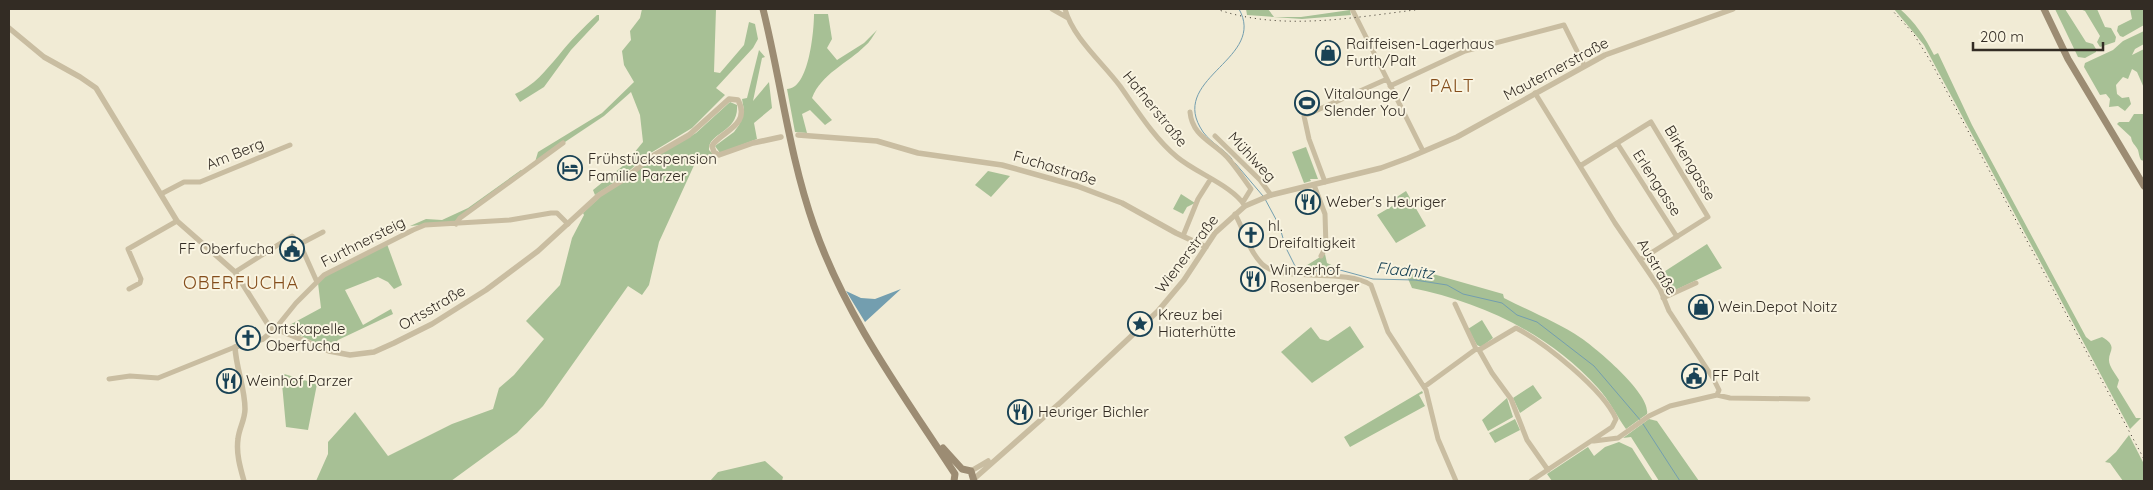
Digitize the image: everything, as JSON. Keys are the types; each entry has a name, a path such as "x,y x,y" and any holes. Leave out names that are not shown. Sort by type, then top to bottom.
{"main road":[{"path":"763,9 796,168 825,255 860,329 929,433 954,478 962,469"},
{"path":"2044,9 2068,59 2144,186"},
{"path":"929,433 962,469 973,477"}],"street":[{"path":"1052,9 1068,18"},
{"name":"Hafnerstraße","path":"1065,9 1068,18 1141,117 1170,150 1244,204"},
{"path":"1353,9 1423,151"},
{"name":"Mauternerstraße","path":"1423,151 1463,134 1584,65 1629,45 1733,9"},
{"path":"1390,86 1465,51 1564,25 1584,65"},
{"path":"9,28 44,57 80,76 96,88 177,221 235,272 264,320 275,329 263,339 235,347 158,378 130,376 109,379"},
{"path":"1325,182 1303,117 1387,79"},
{"name":"Austraße","path":"1535,93 1640,260 1678,326 1714,378 1719,390 1717,395"},
{"name":"Ortsstraße","path":"275,329 340,354 360,355 374,352 432,324 486,290 538,251 599,195 623,180 651,157 689,135 732,98 738,100 740,104 736,124 712,146 714,152 719,155 753,143 781,137"},
{"path":"1190,112 1191,119 1199,134 1228,158 1251,189 1244,204"},
{"name":"Birkengasse","path":"1617,143 1651,122 1708,217 1677,237"},
{"name":"Fuchastraße","path":"798,135 888,142 918,154 1002,165 1077,186 1122,203 1206,247"},
{"name":"Mühlweg","path":"1216,136 1260,180 1271,195"},
{"path":"456,224 460,218 563,143"},
{"path":"1580,166 1617,143"},
{"name":"Erlengasse","path":"1617,143 1677,237"},
{"name":"Am Berg","path":"161,194 184,182 200,182 290,145"},
{"name":"Wienerstraße","path":"973,477 1061,402 1158,311 1176,291 1215,233 1244,204 1259,198 1389,166 1423,151"},
{"path":"1183,236 1198,199 1210,180"},
{"path":"1314,186 1325,214 1326,247 1321,256"},
{"name":"Furthnersteig","path":"275,329 317,282 339,266 425,225 510,220 551,213 557,213 568,224"},
{"path":"1235,214 1257,258 1270,269 1297,275 1333,276 1371,285 1388,332 1424,387 1438,439 1456,481"},
{"path":"1229,219 1241,228"},
{"path":"130,289 140,282 141,279 128,249 177,221"},
{"path":"300,244 323,232"},
{"path":"235,272 292,236 300,244 317,282"},
{"path":"1640,260 1677,237"},
{"path":"1663,298 1696,283"},
{"path":"1455,304 1477,349 1511,399 1527,440 1548,470"},
{"path":"1424,387 1477,349 1516,328 1569,365 1610,409 1616,419 1615,423 1591,442 1531,481"},
{"path":"235,347 245,410 238,437 237,453 244,481"},
{"path":"1591,442 1618,438 1650,415 1670,406 1717,395 1730,398 1808,399"}],"green space":[{"path":"642,9 716,9 714,72 720,73 744,45 749,22 755,24 758,39 753,48 716,88 725,95 692,128 649,154 618,180 595,195 593,190 624,165 643,142 640,115 631,92 604,116 535,162 538,152 602,113 634,82 624,65 622,51 631,40 630,31 640,18"},
{"path":"1246,9 1268,9 1274,17 1247,15"},
{"path":"1894,9 1900,9 1910,19 1934,55 1938,53 1972,125 2086,337 2091,341 2102,337 2111,344 2109,361 2119,380 2117,387 2136,418 2141,418 2130,429 1924,45"},
{"path":"2055,9 2065,9 2086,42 2093,44 2096,52 2085,58 2078,57"},
{"path":"2080,9 2097,9 2105,27 2111,28 2116,37 2115,42 2100,47 2097,42 2100,36 2085,11"},
{"path":"2130,9 2144,9 2144,25 2123,37 2117,31 2118,26 2132,19"},
{"path":"1350,10 1351,15 1302,19 1274,17 1301,17"},
{"path":"814,14 828,14 832,39 827,48 837,60 864,43 877,30 867,44 828,75 812,98 832,120 825,125 810,110 802,114 807,133 795,132 787,89 801,80 805,70 809,58"},
{"path":"599,15 599,20 571,50 544,87 520,102 515,94 539,77 572,39"},
{"path":"2144,31 2144,44 2135,49 2132,55 2144,49 2144,88 2137,72 2132,69 2128,79 2123,77 2116,85 2117,94 2122,98 2129,97 2131,104 2125,111 2118,106 2109,107 2110,99 2106,94 2100,95 2084,67 2085,63 2113,50 2123,41"},
{"path":"759,50 765,57 762,58 753,101 769,82 772,108 754,123 757,139 720,153 715,146 734,132 739,125 744,110 742,99 747,98"},
{"path":"730,102 737,105 733,121 710,144 709,150 717,158 696,161 659,242 649,285 642,295 628,286 543,406 517,433 451,481 316,481 328,454 328,442 355,412 388,456 452,424 493,409 499,388 514,375 544,339 526,321 560,285 572,238 584,215 583,213 601,196 652,159 696,133"},
{"path":"2134,114 2144,114 2144,161 2140,159 2138,150 2131,137 2117,124 2119,122 2129,122"},
{"path":"1306,147 1318,179 1310,179 1311,181 1304,183 1292,152"},
{"path":"521,170 523,171 454,222 410,226 426,219 442,220 468,208"},
{"path":"988,171 1010,176 991,197 975,185"},
{"path":"1406,191 1426,226 1396,243 1377,215 1394,205 1392,200"},
{"path":"1181,194 1195,203 1187,207 1183,214 1173,209"},
{"path":"387,244 402,285 394,289 388,282 378,277 345,290 363,325 391,309 393,314 338,340 329,349 284,328 321,308 318,283 325,276"},
{"path":"1707,244 1722,268 1667,294 1656,277"},
{"path":"1325,254 1327,263 1338,268 1304,267"},
{"path":"1406,274 1433,274 1503,294 1504,298 1554,322 1581,338 1622,373 1641,395 1646,405 1647,414 1626,429 1598,388 1579,369 1536,336 1489,312 1438,294 1412,288"},
{"path":"1482,320 1493,338 1481,347 1477,345 1468,329"},
{"path":"1350,326 1364,347 1312,383 1281,352 1311,327 1320,339 1328,341"},
{"path":"281,373 317,384 308,430 286,427"},
{"path":"1533,385 1542,398 1520,413 1513,398"},
{"path":"1422,391 1423,393 1419,395 1425,406 1350,447 1344,437"},
{"path":"1507,398 1513,417 1488,431 1482,420"},
{"path":"1515,419 1520,430 1495,443 1489,433"},
{"path":"1649,419 1657,421 1699,481 1659,481 1631,437 1623,438"},
{"path":"2129,435 2144,464 2144,481 2123,481 2110,463 2105,462 2116,452"},
{"path":"1619,442 1632,448 1653,481 1552,481 1547,474 1588,447 1594,456 1605,447"},
{"path":"765,461 783,477 782,481 710,481 718,472"}],"water":[{"path":"901,289 865,322 846,291 861,298 875,299"}],"waterway":[{"name":"Fladnitz","path":"1232,159 1203,132 1195,110 1198,94 1207,81 1232,55 1241,41 1244,26 1239,9"},
{"name":"Fladnitz","path":"1235,163 1263,196"},
{"name":"Fladnitz","path":"1265,199 1279,225 1286,248 1295,266 1298,268 1313,271 1340,270 1373,279 1415,280 1447,285 1463,294 1502,303 1517,315 1537,322 1594,366 1641,421"},
{"name":"Fladnitz","path":"1643,424 1680,481"}],"railway":[{"path":"1216,9 1241,16 1293,21 1345,19 1423,9"},
{"path":"1891,9 1913,33 1931,62 2144,459"}],"place":[{"name":"Raiffeisen-Lagerhaus Furth/Palt","path":"1328,53"},
{"name":"Vitalounge / Slender You","path":"1307,103"},
{"name":"Frühstückspension Familie Parzer","path":"570,168"},
{"name":"Weber's Heuriger","path":"1308,202"},
{"name":"hl. Dreifaltigkeit","path":"1251,235"},
{"name":"FF Oberfucha","path":"292,249"},
{"name":"Winzerhof Rosenberger","path":"1253,279"},
{"name":"Wein.Depot Noitz","path":"1701,307"},
{"name":"Kreuz bei Hiaterhütte","path":"1140,324"},
{"name":"Ortskapelle Oberfucha","path":"248,338"},
{"name":"FF Palt","path":"1694,376"},
{"name":"Weinhof Parzer","path":"229,381"},
{"name":"Heuriger Bichler","path":"1020,412"}],"district":[{"name":"PALT","path":"1452,86"},
{"name":"OBERFUCHA","path":"241,283"}]}
